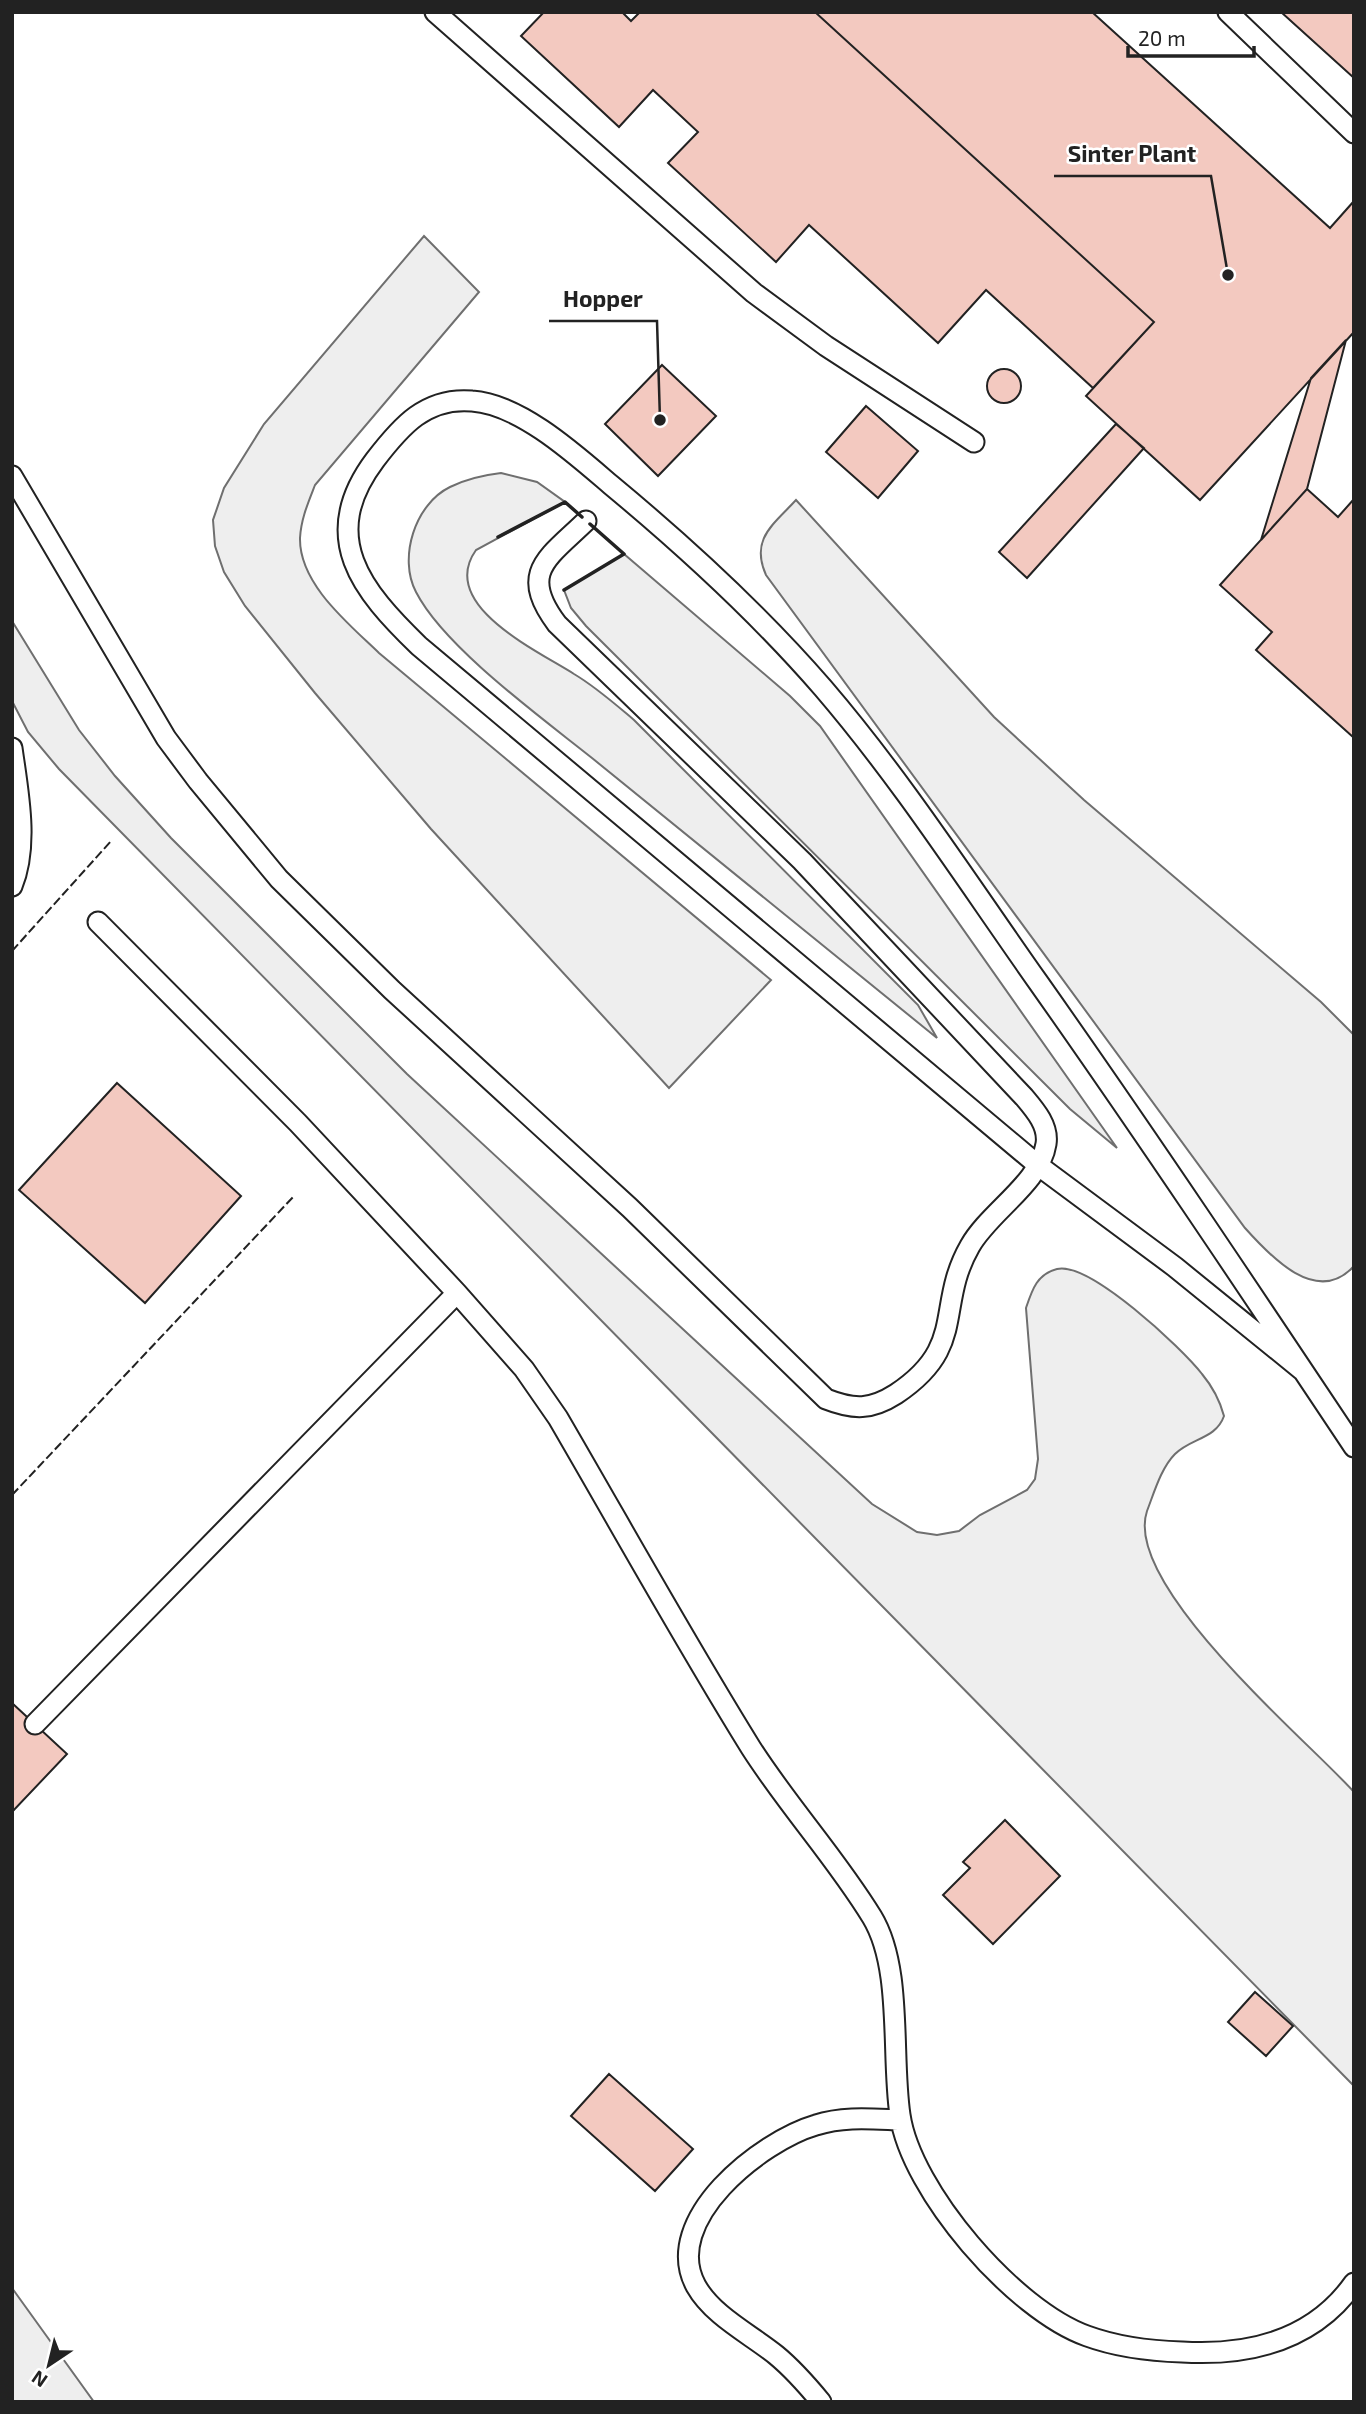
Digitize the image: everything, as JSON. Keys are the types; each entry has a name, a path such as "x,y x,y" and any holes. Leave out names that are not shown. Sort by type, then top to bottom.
{"lane":[{"path":"435,12 754,293 826,346 974,442"},
{"path":"1228,12 1354,133"},
{"path":"1303,1370 1175,1267 1039,1166 419,646 385,613 365,588 352,554 348,529 352,502 368,470 410,420 427,407 451,401 477,401 502,408 526,422 559,442 675,537 772,633 825,691 924,820 1118,1096 1303,1370 1354,1447"},
{"path":"12,476 166,738 279,879 392,989 630,1208 826,1399 860,1409 880,1404 928,1369 943,1342 952,1298 969,1248 1039,1166 1047,1143 1045,1128 1024,1097 802,861 557,624 537,590 539,574 547,559 586,521"},
{"path":"12,748 20,813 17,874 12,886"},
{"path":"98,922 298,1123 457,1293 524,1369 558,1418 752,1750 872,1918 890,1963 895,2081 901,2120 917,2166 954,2226 1008,2282 1057,2321 1086,2336 1146,2350 1217,2354 1269,2347 1313,2325 1354,2283"},
{"path":"35,1724 457,1293"},
{"path":"821,2402 778,2357 712,2305 698,2288 689,2272 690,2237 714,2196 768,2147 792,2133 835,2120 901,2120"}],"shaded area":[{"path":"424,236 479,292 315,485 302,524 302,555 308,571 328,602 379,653 771,980 669,1088 431,829 315,693 245,606 224,572 215,546 213,520 224,488 264,424"},
{"path":"501,473 537,482 565,502 476,550 468,570 470,589 480,607 517,639 590,684 634,720 918,1005 937,1038 496,681 448,636 430,613 416,592 409,564 413,533 419,519 427,506 450,487"},
{"path":"796,500 994,717 1084,800 1321,1002 1354,1035 1354,1266 1340,1277 1325,1281 1295,1273 1267,1252 1245,1228 766,575 762,562 762,542 772,525"},
{"path":"624,554 790,696 820,726 1117,1148 1070,1109 571,608 564,590"},
{"path":"12,621 79,730 115,776 171,838 407,1074 872,1504 917,1532 937,1535 959,1531 980,1515 1027,1490 1035,1479 1038,1459 1026,1308 1036,1284 1050,1271 1072,1270 1112,1292 1156,1327 1191,1362 1206,1379 1224,1416 1215,1429 1181,1449 1166,1466 1147,1511 1147,1542 1162,1579 1189,1619 1261,1700 1354,1792 1354,2086 59,769 28,732 12,701"},
{"path":"12,2288 94,2402 12,2402"}],"building":[{"path":"544,12 622,12 631,21 640,12 815,12 1154,322 1093,388 986,290 938,343 809,225 776,262 668,163 698,132 653,90 619,127 521,36"},
{"path":"815,12 1092,12 1330,228 1354,201 1354,332 1200,500 1086,396 1154,322"},
{"path":"1281,12 1354,12 1354,78"},
{"path":"1346,340 1307,489 1261,540 1311,378"},
{"path":"662,365 716,416 658,476 605,424"},
{"path":"1004,369 1016,374 1021,386 1016,398 1004,403 992,398 987,386 992,374"},
{"path":"866,406 918,451 878,498 826,452"},
{"path":"1116,424 1144,448 1027,578 999,552"},
{"path":"1307,489 1338,517 1354,499 1353,737 1256,650 1272,632 1220,585"},
{"path":"117,1083 241,1196 145,1303 19,1190"},
{"path":"12,1703 67,1754 12,1812"},
{"path":"1005,1820 1060,1876 993,1944 943,1895 970,1868 963,1862"},
{"path":"1255,1992 1293,2026 1266,2056 1228,2022"},
{"path":"609,2074 693,2149 655,2191 571,2116"}],"fence":[{"path":"12,951 112,840"},
{"path":"12,1495 294,1196"}],"wall":[{"path":"498,537 565,502 582,517"},
{"path":"564,590 624,554 590,524"}],"place":[{"name":"Sinter Plant","path":"1228,275"},
{"name":"Hopper","path":"660,420"}]}
